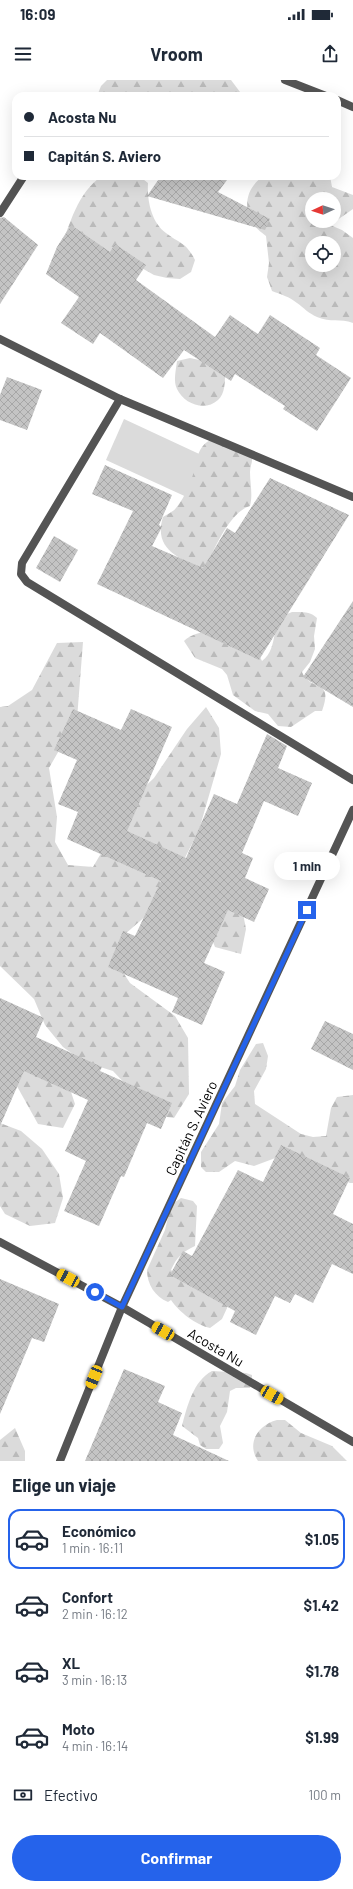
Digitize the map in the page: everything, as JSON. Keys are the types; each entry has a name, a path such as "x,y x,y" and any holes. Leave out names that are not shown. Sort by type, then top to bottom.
{"street":[{"path":"285,80 316,92"},
{"path":"341,102 353,107"},
{"path":"0,214 21,180"},
{"path":"0,339 120,400 353,497"},
{"path":"120,400 22,562 21,574 27,582 353,780"},
{"name":"Capitán S. Aviero","path":"60,1461 122,1307 353,810"},
{"name":"Acosta Nu","path":"0,1242 122,1307 353,1442"}],"green space":[{"path":"107,80 231,80 240,92 99,92 101,86"},
{"path":"97,180 144,180 148,183 149,203 153,217 166,233 186,246 192,254 195,260 191,272 180,279 167,278 154,275 131,262 60,250 75,210 86,191"},
{"path":"259,180 331,180 332,187 353,195 353,209 341,217 341,192 305,192 305,228 337,228 353,238 353,323 322,319 291,299 272,291 267,277 269,263 266,236 254,225 248,212 247,205 253,186"},
{"path":"190,358 218,364 225,374 222,395 213,404 201,406 195,405 185,399 177,389 175,379 177,361"},
{"path":"124,419 210,459 191,499 106,460"},
{"path":"213,439 252,456 250,472 251,497 250,506 235,516 229,524 217,543 204,569 177,557 170,551 165,545 161,528 163,517 175,509 185,494 192,478 200,450 207,442"},
{"path":"292,612 309,613 317,618 314,636 315,649 310,662 302,672 306,678 323,689 325,700 322,711 315,711 291,727 278,726 268,714 255,711 233,695 227,675 222,669 195,658 184,641 199,633 208,632 235,636 252,641 262,661 271,649 279,621 284,616"},
{"path":"83,642 77,719 49,768 57,817 55,842 68,865 93,867 134,797 154,778 187,729 206,707 219,728 221,754 199,830 163,901 124,935 115,960 130,983 175,1016 188,1038 189,1094 174,1118 148,1114 133,1092 113,1071 84,1062 63,1047 45,1025 34,999 0,966 0,707 8,706 32,690 57,643"},
{"path":"205,894 241,903 246,929 241,954 215,947 205,922"},
{"path":"263,1043 268,1056 266,1069 254,1091 255,1104 301,1134 313,1137 326,1136 331,1108 337,1097 353,1095 353,1183 286,1154 254,1166 235,1161 219,1172 206,1172 201,1167 201,1152 219,1124 222,1103 235,1086 240,1070 256,1044"},
{"path":"19,1054 66,1077 75,1104 63,1128 38,1124 13,1079"},
{"path":"0,1123 21,1131 42,1149 59,1174 63,1198 55,1223 30,1226 5,1214 0,1206"},
{"path":"181,1198 193,1201 197,1206 195,1246 180,1255 171,1270 176,1274 233,1295 222,1319 210,1328 199,1324 188,1317 178,1309 171,1300 168,1302 159,1297 148,1280 147,1270 165,1230 170,1209 174,1203"},
{"path":"212,1371 246,1373 252,1375 250,1388 236,1388 230,1391 227,1412 220,1426 223,1443 219,1449 206,1449 200,1445 198,1438 182,1426 195,1388 205,1375"},
{"path":"277,1420 285,1420 301,1433 332,1446 347,1461 258,1461 253,1448 256,1436 259,1430 264,1426"},
{"path":"15,1428 25,1451 25,1461 0,1461 0,1440"}],"building":[{"path":"158,180 227,180 218,192 270,219 265,230 147,196"},
{"path":"4,217 38,245 0,304 0,218"},
{"path":"71,225 110,252 115,244 146,265 136,280 215,337 230,315 258,334 270,315 320,348 316,355 351,378 317,431 283,409 285,406 235,374 231,381 184,350 163,378 100,333 93,344 61,323 79,297 46,274 57,247"},
{"path":"7,377 42,390 27,430 0,420 0,395"},
{"path":"105,465 172,495 159,525 162,527 152,546 203,568 227,528 235,533 270,478 349,515 259,660 97,584 133,511 92,494"},
{"path":"54,536 78,550 60,582 36,568"},
{"path":"353,601 353,707 303,677"},
{"path":"73,709 121,730 131,709 172,727 127,831 186,858 214,794 237,804 267,734 287,746 278,768 312,783 298,816 264,801 242,853 253,858 245,878 269,889 254,922 228,910 204,963 225,972 202,1025 172,1012 178,998 108,967 123,931 135,936 161,881 67,839 78,812 58,804 77,760 54,750"},
{"path":"0,998 44,1018 36,1037 102,1067 100,1071 172,1103 161,1129 147,1123 124,1177 121,1176 99,1226 64,1211 86,1161 65,1151 88,1100 24,1071 0,1126"},
{"path":"325,1021 353,1034 353,1070 311,1049"},
{"path":"281,1145 350,1178 333,1214 353,1224 353,1274 332,1264 313,1303 295,1294 290,1303 275,1296 256,1335 230,1322 235,1311 170,1275 183,1251 192,1256 238,1170 263,1182"},
{"path":"0,1279 59,1304 44,1342 32,1338 0,1414"},
{"path":"124,1369 165,1386 158,1402 182,1413 173,1435 229,1461 85,1461"}],"route":[{"path":"95,1292 122,1307 307,910"}]}
